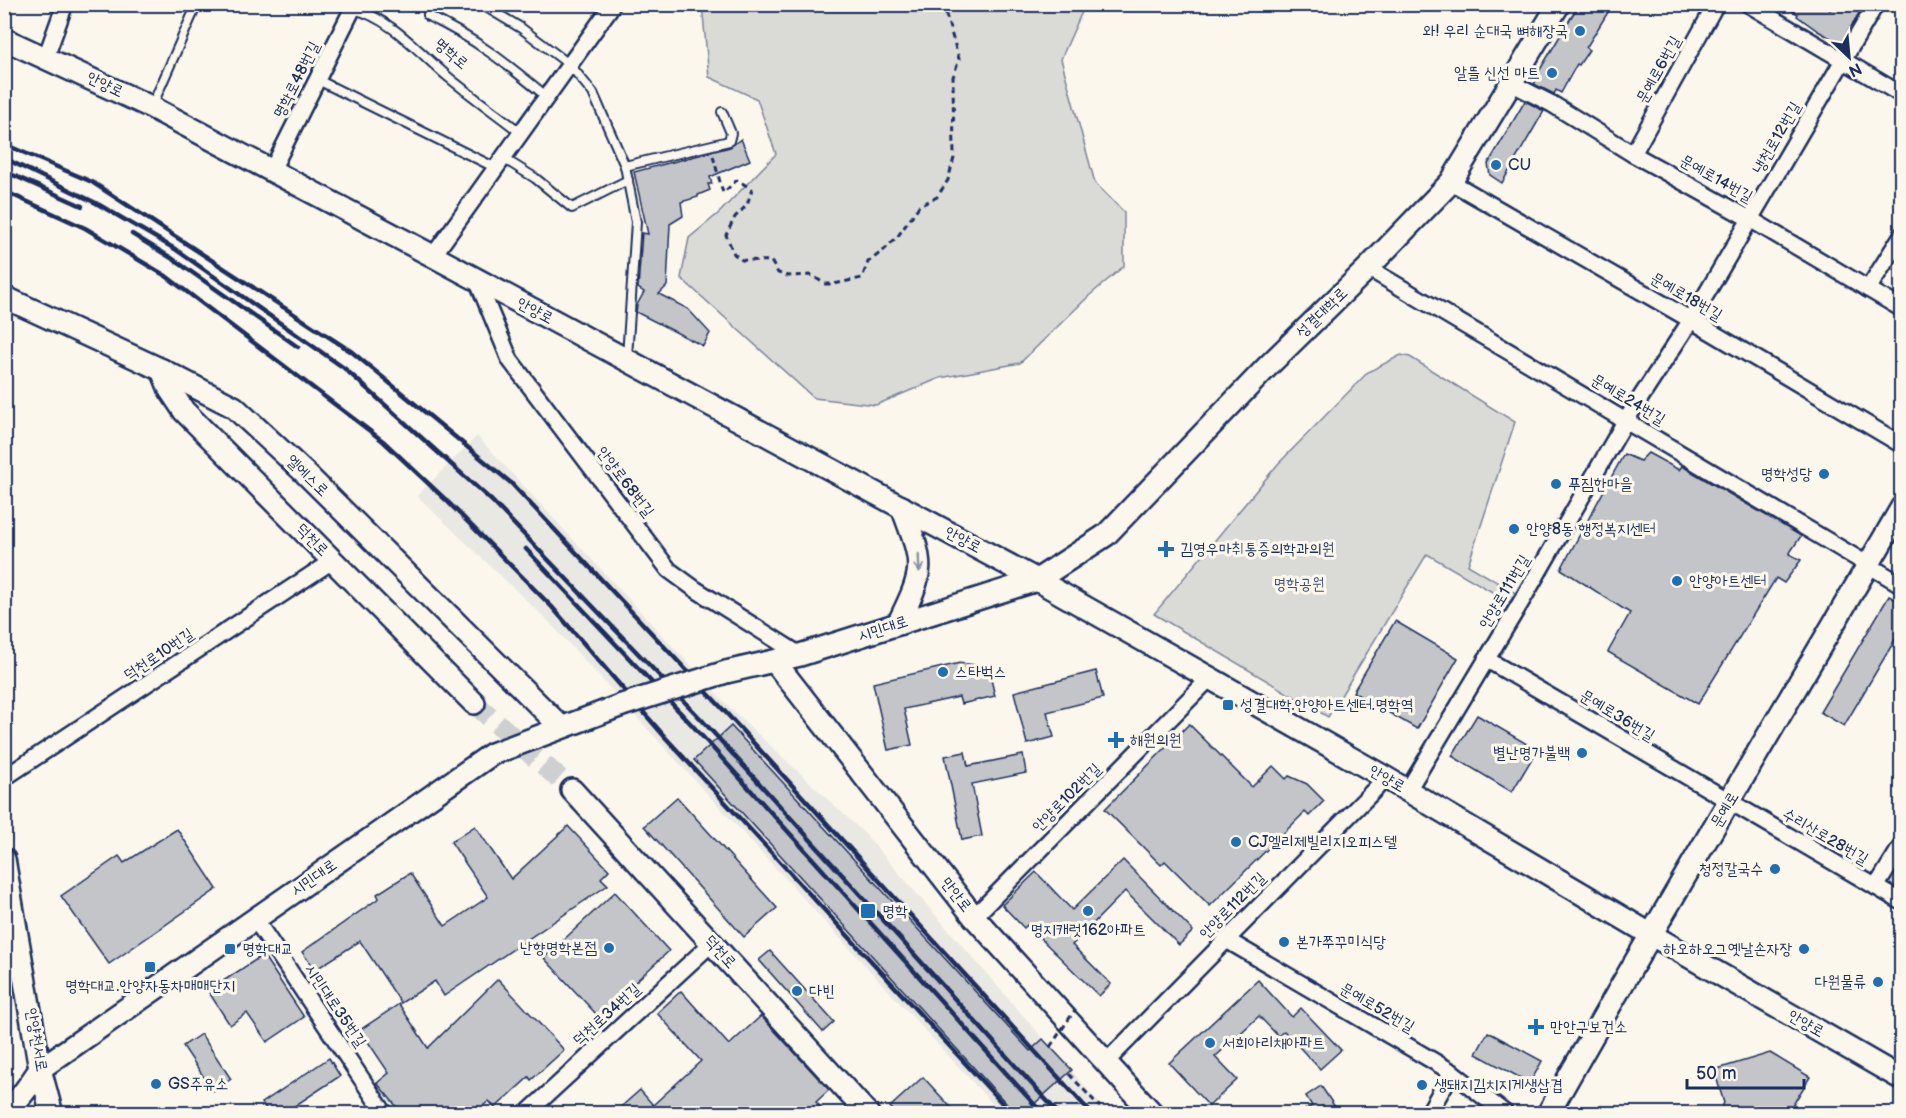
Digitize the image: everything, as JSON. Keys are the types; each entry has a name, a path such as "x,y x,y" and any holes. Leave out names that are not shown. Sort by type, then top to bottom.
{"street":[{"path":"46,57 65,4"},
{"path":"434,256 613,4"},
{"name":"성결대학로","path":"1037,580 1106,535 1268,366 1451,182 1559,4"},
{"name":"문예로6번길","path":"1633,154 1716,4"},
{"path":"1748,4 1902,94"},
{"name":"냉천로12번길","path":"1690,320 1876,4"},
{"name":"명학로48번길","path":"271,172 354,7"},
{"name":"안양로","path":"4,39 151,107 434,256 1037,580 1408,790 1650,934 1902,1079"},
{"name":"문예로14번길","path":"1511,83 1552,104 1633,154 1750,219 1902,309"},
{"name":"문예로18번길","path":"1451,182 1902,445"},
{"path":"1868,290 1902,235"},
{"name":"문예로24번길","path":"1368,268 1902,585"},
{"name":"안양로68번길","path":"477,280 510,360 669,570 694,589 800,655"},
{"name":"엘에스로","path":"4,297 162,370 234,407 305,473 560,726"},
{"name":"안양로111번길","path":"1408,790 1626,420 1690,320"},
{"name":"덕천로","path":"162,370 170,390 184,411 474,702"},
{"path":"898,624 915,590 920,569 919,554 902,507"},
{"name":"문예로","path":"1548,1113 1650,934 1730,803 1902,507"},
{"name":"덕천로10번길","path":"4,778 332,561"},
{"name":"시민대로","path":"7,1113 40,1069 492,754 560,726 622,705 726,672 800,655 1037,580"},
{"name":"문예로36번길","path":"1486,659 1730,803"},
{"name":"만안로","path":"775,662 974,917 1154,1113"},
{"name":"안양로102번길","path":"974,917 1210,678"},
{"name":"안양로112번길","path":"1107,1061 1386,778"},
{"name":"덕천로","path":"572,790 868,1113"},
{"name":"수리산로28번길","path":"1730,803 1902,902"},
{"path":"1876,887 1902,844"},
{"name":"안양천서로","path":"4,859 40,1069 51,1113"},
{"name":"시민대로35번길","path":"255,919 385,1113"},
{"name":"문예로52번길","path":"1225,939 1452,1072 1506,1113"},
{"name":"덕천로34번길","path":"526,1113 712,943"},
{"path":"1428,1113 1452,1072"}],"lane":[{"path":"151,107 197,4"},
{"name":"명학로","path":"428,4 429,16 460,31 495,54 547,97"},
{"path":"481,4 521,28 570,65 593,93 625,166 636,222 626,360"},
{"name":"명학로","path":"354,7 407,39 448,77 521,133"},
{"path":"318,80 535,178 573,208 627,180"},
{"path":"625,166 729,141 731,133 722,112"}],"path":[{"path":"710,146 723,194 737,180 752,189 747,205 735,217 726,236 734,254 742,260 771,261 778,273 788,276 811,275 825,284 862,278 868,262 883,251 897,236 919,206 937,197 948,180 954,158 953,77 959,59 946,15 947,4"},
{"path":"1050,1047 1075,1010"},
{"path":"1069,1074 1100,1107"}],"shaded area":[{"path":"477,436 732,710 865,834 1108,1113 1001,1113 549,622 417,496"}],"green space":[{"path":"702,5 1085,5 1061,59 1095,183 1124,212 1124,266 1090,295 1020,363 940,378 876,405 814,398 681,278 689,238 719,213 776,154 757,99 709,77"},
{"name":"명학공원","path":"1401,355 1410,357 1515,422 1468,565 1519,595 1513,604 1427,554 1328,717 1154,614 1278,464 1368,372"},
{"path":"1901,853 1901,897 1882,886"}],"building":[{"path":"1579,4 1613,4 1586,48 1589,50 1579,65 1577,64 1561,93 1556,90 1554,94 1534,84 1537,79 1535,78"},
{"path":"1781,4 1821,4 1830,10 1833,4 1864,4 1841,44 1818,31 1797,16 1798,14"},
{"path":"1525,101 1544,111 1502,183 1490,175 1488,164"},
{"path":"741,139 750,160 710,177 712,184 708,184 710,190 698,197 681,202 683,216 670,224 667,286 659,294 688,309 710,333 703,346 636,312 644,292 638,288 642,233 648,234 634,172 730,147"},
{"name":"안양아트센터","path":"1648,453 1679,470 1682,466 1801,536 1789,554 1801,560 1784,583 1776,578 1698,704 1608,652 1630,613 1561,569 1624,454 1640,461"},
{"path":"1889,596 1902,603 1902,628 1844,726 1820,712"},
{"path":"1395,621 1458,658 1417,729 1353,692"},
{"path":"960,663 988,667 995,696 961,704 959,697 904,709 912,745 888,750 873,683"},
{"path":"1096,671 1103,698 1047,712 1054,737 1027,744 1014,692"},
{"path":"1477,715 1537,750 1512,792 1452,756"},
{"path":"1189,724 1252,787 1273,766 1286,779 1289,776 1307,784 1324,801 1309,816 1305,812 1210,906 1165,861 1161,865 1105,809"},
{"path":"731,726 1030,1051 1043,1039 1072,1070 1024,1113 1015,1113 694,760"},
{"path":"965,752 968,766 1023,755 1026,773 972,784 982,836 962,840 945,756"},
{"path":"677,797 777,908 744,937 644,826"},
{"path":"475,826 511,879 568,826 609,870 601,878 608,885 444,996 435,981 401,1003 360,941 315,970 302,952 379,898 377,894 410,873 445,926 488,897 451,842"},
{"path":"177,829 217,889 109,964 61,896 119,856 124,863"},
{"name":"명지캐럿162아파트","path":"1123,860 1193,931 1179,945 1125,891 1072,945 1111,984 1099,996 1027,925 1024,928 1002,905 1036,872 1072,910"},
{"path":"615,892 669,951 598,1016 544,958"},
{"path":"770,951 834,1022 823,1032 759,960"},
{"path":"263,955 304,1017 267,1042 247,1013 230,1025 208,991"},
{"path":"498,979 564,1050 531,1080 529,1077 495,1108 489,1101 474,1113 402,1113 377,1083 389,1073 360,1030 399,1004 428,1048"},
{"name":"서희아리채아파트","path":"1258,980 1292,1017 1301,1008 1341,1050 1320,1069 1284,1031 1278,1036 1259,1016 1215,1057 1237,1080 1209,1106 1169,1063"},
{"path":"681,991 729,1045 761,1016 829,1090 816,1102 826,1113 614,1113 640,1090 653,1105 701,1061 657,1013"},
{"path":"1488,1032 1542,1061 1530,1083 1476,1054"},
{"path":"201,1034 231,1079 213,1091 183,1046"},
{"path":"1770,1053 1810,1077 1788,1113 1718,1113 1724,1103 1714,1070"},
{"path":"329,1058 340,1076 284,1113 269,1113 262,1103"},
{"path":"923,1077 956,1113 896,1113 890,1107"},
{"path":"1321,1086 1339,1113 1299,1113 1312,1106 1306,1096"}],"tunnel":[{"path":"474,703 572,790"}],"railway":[{"path":"4,144 92,182 352,352 511,483 718,704 1092,1114"},
{"path":"4,158 96,203 175,249 344,368 492,501 701,719 1059,1114"},
{"path":"4,171 82,206"},
{"path":"4,191 85,228 166,276 383,441 446,500 552,607 665,737 1012,1114"},
{"path":"132,234 173,259 298,347"},
{"path":"526,549 692,725 1043,1114"}],"place":[{"name":"와! 우리 순대국 뼈해장국","path":"1580,31"},
{"name":"알뜰 신선 마트","path":"1552,73"},
{"name":"CU","path":"1496,165"},
{"name":"명학성당","path":"1824,474"},
{"name":"푸짐한마을","path":"1556,484"},
{"name":"안양8동 행정복지센터","path":"1514,529"},
{"name":"김영우마취통증의학과의원","path":"1166,549"},
{"name":"안양아트센터","path":"1677,581"},
{"name":"스타벅스","path":"943,672"},
{"name":"성결대학.안양아트센터.명학역","path":"1228,705"},
{"name":"해원의원","path":"1116,740"},
{"name":"별난명가불백","path":"1582,753"},
{"name":"CJ엘리제빌리지오피스텔","path":"1236,842"},
{"name":"청정칼국수","path":"1775,869"},
{"name":"명학","path":"868,911"},
{"name":"명지캐럿162아파트","path":"1088,911"},
{"name":"본가쭈꾸미식당","path":"1284,942"},
{"name":"난향명학본점","path":"609,948"},
{"name":"명학대교","path":"230,949"},
{"name":"하오하오그옛날손자장","path":"1804,949"},
{"name":"명학대교.안양자동차매매단지","path":"150,967"},
{"name":"다원물류","path":"1878,982"},
{"name":"다빈","path":"797,991"},
{"name":"만안구보건소","path":"1536,1027"},
{"name":"서희아리채아파트","path":"1210,1043"},
{"name":"GS주유소","path":"156,1084"},
{"name":"생돼지김치지게생삽겹","path":"1422,1085"}]}
